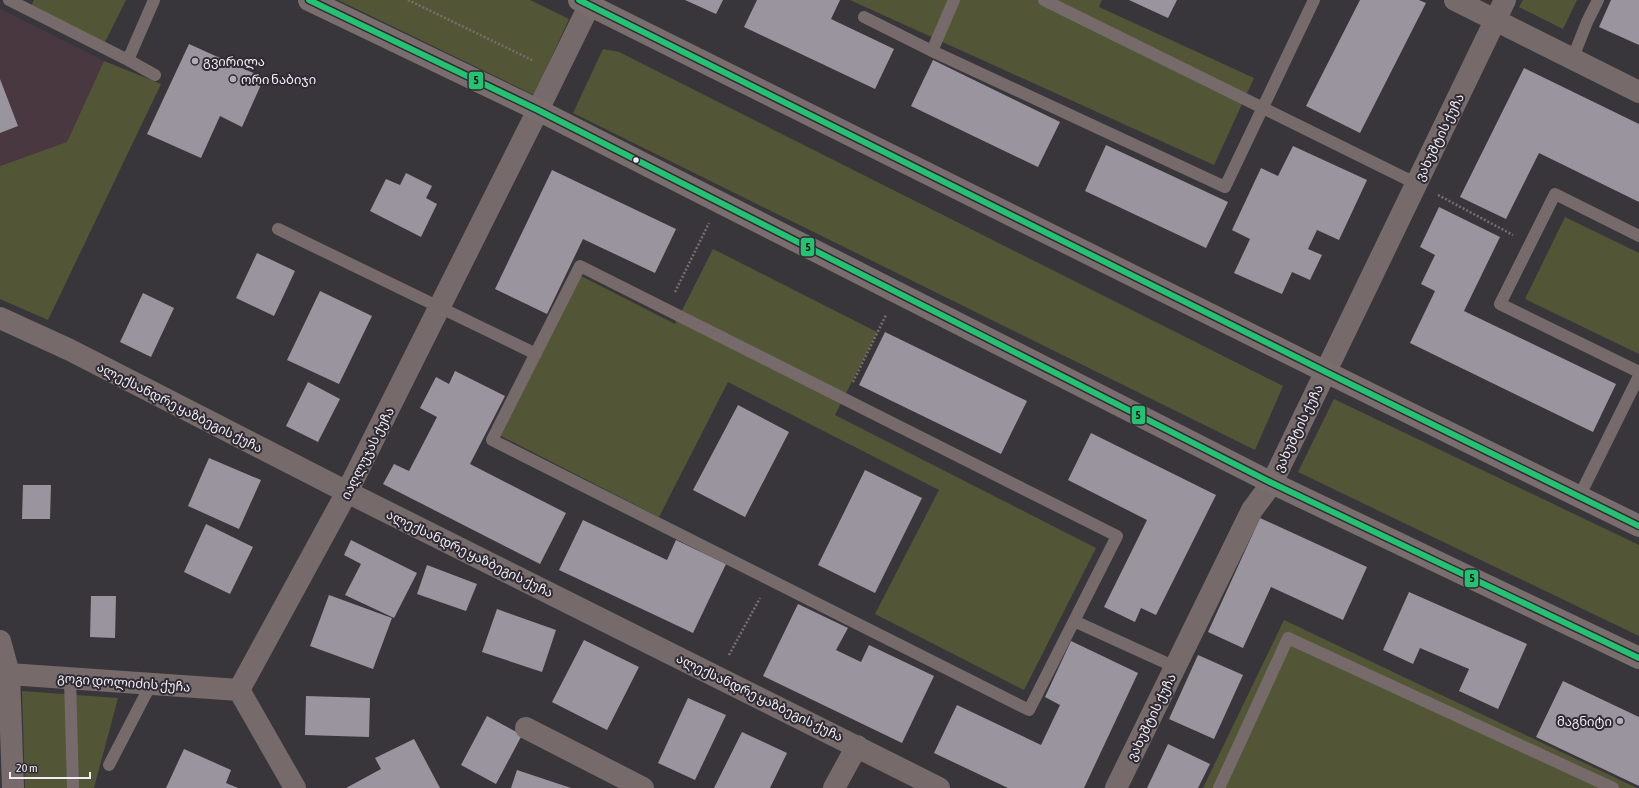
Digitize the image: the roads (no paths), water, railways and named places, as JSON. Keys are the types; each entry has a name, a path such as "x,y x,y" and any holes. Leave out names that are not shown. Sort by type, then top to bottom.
{"main road":[{"path":"309,0 538,110 1272,483 1639,658"},
{"path":"587,2 1326,372 1639,526"}],"street":[{"path":"1455,0 1572,60 1639,92"},
{"name":"ვახუშტის ქუჩა","path":"1116,788 1252,510 1272,483 1417,184 1504,0"},
{"name":"იაღლუჯას ქუჩა","path":"239,690 348,492 538,110 587,2"},
{"name":"ალექსანდრე ყაზბეგის ქუჩა","path":"0,318 70,350 348,492 939,788"},
{"path":"0,641 9,674 13,788"},
{"name":"გოგი დოლიძის ქუჩა","path":"9,674 239,690"},
{"path":"239,690 295,788"},
{"path":"526,728 643,788"},
{"path":"834,788 857,746"}],"lane":[{"path":"9,0 155,75"},
{"path":"128,60 154,0"},
{"path":"932,51 954,0"},
{"path":"1044,0 1417,184"},
{"path":"864,17 932,51 1225,188 1314,0"},
{"path":"1572,60 1587,22 1598,0"},
{"path":"1639,236 1555,194 1500,304 1639,372"},
{"path":"278,229 536,354"},
{"path":"580,266 1117,536 1029,710 492,440 536,354 580,266"},
{"path":"1579,497 1639,376"},
{"path":"1074,621 1175,667"},
{"path":"1219,788 1288,638 1613,788"},
{"path":"70,678 73,788"},
{"path":"109,765 151,684"}],"place":[{"name":"გვირილა","path":"195,61"},
{"name":"ორი ნაბიჯი","path":"233,79"},
{"name":"მაგნიტი","path":"1620,721"}]}
